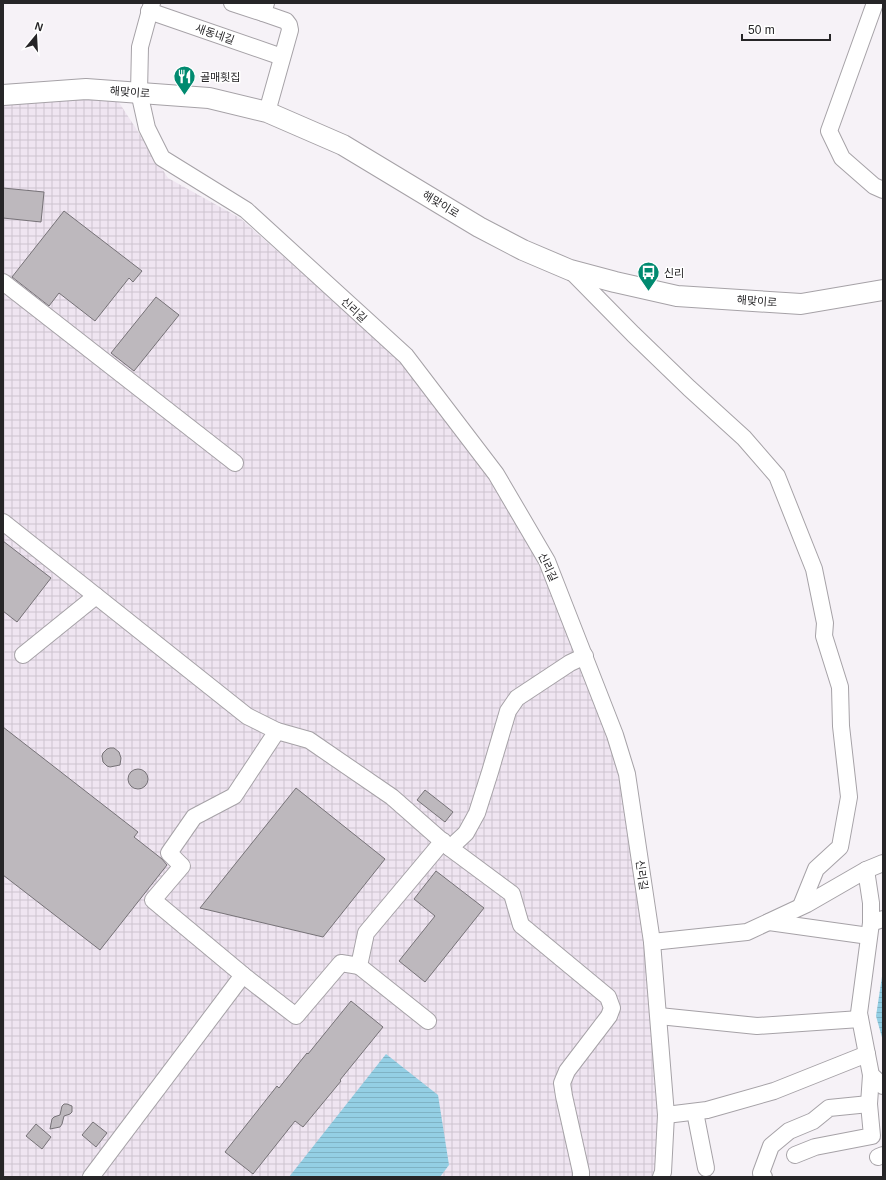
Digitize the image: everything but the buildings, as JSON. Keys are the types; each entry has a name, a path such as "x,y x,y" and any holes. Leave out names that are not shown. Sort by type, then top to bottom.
{"main road":[{"name":"해맞이로","path":"3,95 86,89 139,92 209,98 266,112 343,145 479,227 523,250 570,270 677,296 801,304 883,290"}],"street":[{"path":"232,3 264,8 286,21 289,25 290,30 266,112"},
{"path":"875,3 829,131 842,158 874,186 883,190"},
{"name":"새동네길","path":"139,92 140,47 151,7 282,57"},
{"name":"신리길","path":"139,92 147,128 162,158 246,210 406,356 496,474 547,561 615,735 627,774 652,942 659,1016 666,1115 663,1172 661,1177"},
{"path":"570,270 683,383 744,438 777,476 814,569 825,623 824,636 840,687 841,726 849,797 840,847 816,869 801,906"},
{"path":"3,282 234,463"},
{"path":"3,522 247,716 277,731 309,740 392,797 447,844 512,894 521,925 608,997 612,1008 608,1016 567,1071 562,1083 581,1177"},
{"path":"23,655 96,596"},
{"path":"359,966 366,933 447,844 466,833 477,813 508,711 517,698 570,663 585,656"},
{"path":"277,731 234,796 194,817 169,853 182,866 154,900 243,975 296,1016 341,963 359,966 428,1020"},
{"path":"652,942 746,932 801,906 866,870 883,863"},
{"path":"795,1155 815,1147 872,1136 869,1104 871,1075 859,1013 874,926 866,870"},
{"path":"769,922 874,926"},
{"path":"91,1177 243,975"},
{"path":"659,1016 757,1026 860,1019"},
{"path":"666,1115 707,1110 774,1091 867,1054"},
{"path":"871,1075 883,1086"},
{"path":"764,1177 761,1173 771,1146 789,1131 813,1121 829,1108 869,1104"},
{"path":"695,1112 706,1168"}],"shaded area":[{"path":"111,90 168,178 240,218 401,361 504,499 537,561 582,656 626,768 649,944 660,1146 655,1177 3,1177 3,95"}],"water":[{"path":"883,970 883,1041 876,1016"},
{"path":"386,1054 438,1095 449,1165 440,1177 289,1177"}],"place":[{"name":"골매횟집","path":"185,96"},
{"name":"신리","path":"648,292"}]}
